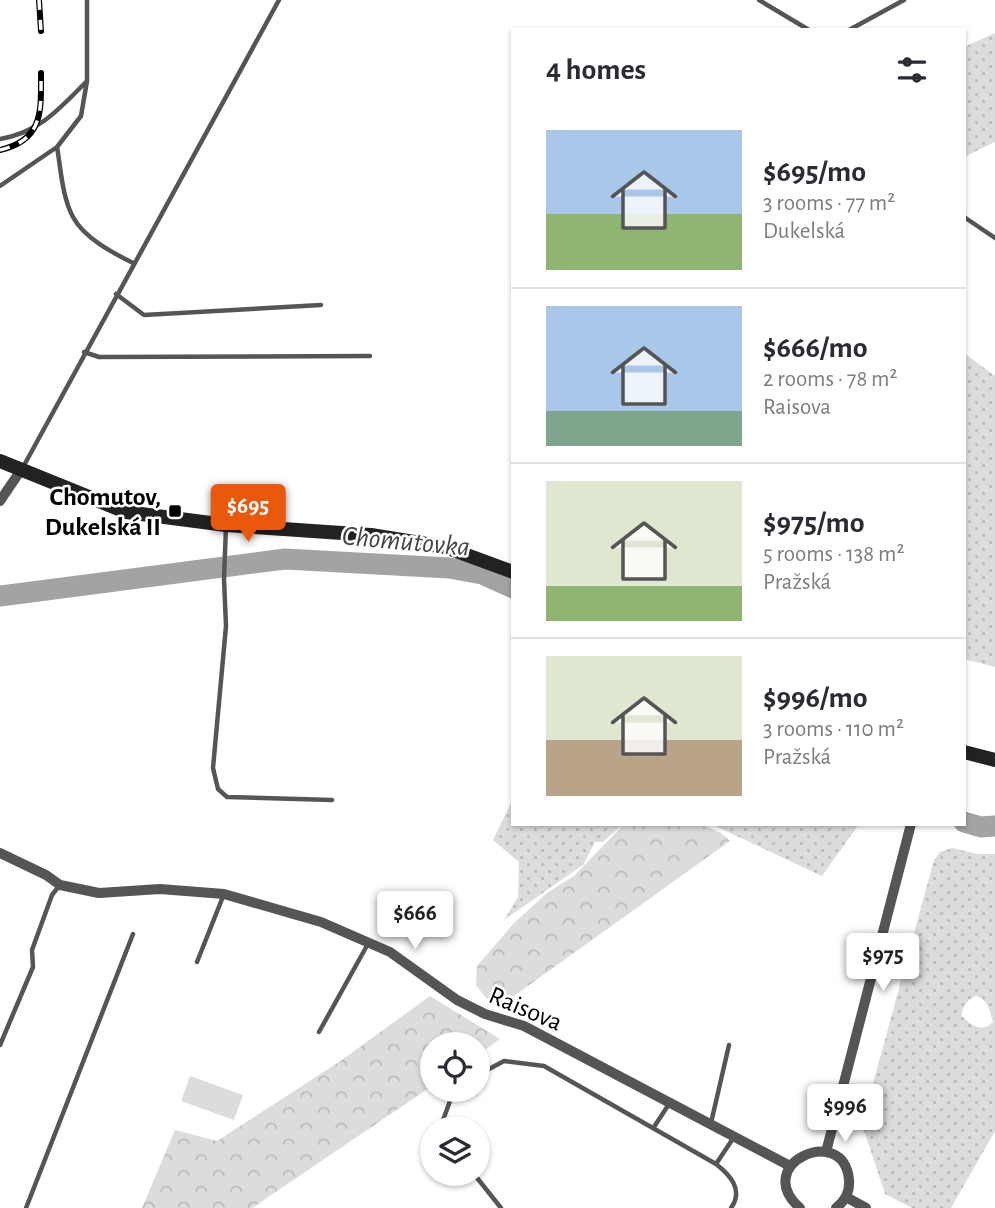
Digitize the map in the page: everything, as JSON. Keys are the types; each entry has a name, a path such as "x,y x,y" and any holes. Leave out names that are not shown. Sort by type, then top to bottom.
{"street":[{"path":"0,461 126,512 226,525 371,535 445,547 511,571"},
{"path":"0,502 21,470"},
{"path":"966,753 995,760"},
{"path":"826,1152 911,826"},
{"name":"Raisova","path":"0,853 46,875 60,885 99,893 160,889 225,894 321,922 390,952 457,1000 485,1014 524,1026 790,1166"},
{"path":"793,1206 786,1184 790,1166 806,1153 816,1150 842,1161 847,1170 849,1188 846,1197 836,1208"},
{"path":"846,1197 866,1208"}],"lane":[{"path":"0,186 57,147 81,116 87,82 87,0"},
{"path":"21,470 279,0"},
{"path":"759,0 806,28"},
{"path":"853,28 904,0"},
{"path":"0,139 34,129 47,121 87,82"},
{"path":"57,147 63,184 73,218 86,233 133,264"},
{"path":"966,219 995,238"},
{"path":"116,294 144,315 321,305"},
{"path":"84,352 99,357 370,356"},
{"path":"226,525 226,625 213,768 218,789 227,797 332,800"},
{"path":"0,1045 33,967 32,950 52,895 60,885"},
{"path":"197,962 225,894"},
{"path":"26,1208 133,934"},
{"path":"319,1032 369,942"},
{"path":"711,1124 729,1045"},
{"path":"490,1069 504,1061 544,1066 654,1127 730,1175 736,1189 736,1201 731,1208"},
{"path":"654,1127 670,1103"},
{"path":"716,1164 734,1136"},
{"path":"484,1186 501,1208"}],"green space":[{"path":"995,33 995,142 966,156 966,46"},
{"path":"966,354 995,376 995,667 966,660"},
{"path":"511,803 511,826 621,826 603,842 595,842 583,865 504,920 518,897 519,862 493,840"},
{"path":"622,826 704,826 730,841 507,1001 487,999 476,985 477,966 514,923 548,892 574,876"},
{"path":"715,826 858,826 822,876"},
{"path":"952,848 978,854 995,854 995,1131 951,1208 912,1208 885,1194 862,1124 934,860 940,852","holes":["976,996 988,1006 993,1022 981,1028 969,1023 962,1016 968,1002"]},
{"path":"430,996 489,1032 420,1032 420,1094 252,1208 142,1208 175,1130 217,1141 339,1062"},
{"path":"490,1033 500,1039 490,1046"},
{"path":"190,1076 243,1095 234,1120 181,1101"}],"waterway":[{"name":"Chomutovka","path":"0,596 285,559 449,568 482,574 511,587"},
{"name":"Chomutovka","path":"966,823 981,827 995,826"}],"railway":[{"path":"39,0 41,31"},
{"path":"0,150 25,139 37,122 41,99 41,73"}],"place":[{"name":"Chomutov, Dukelská II","path":"175,511"}]}
